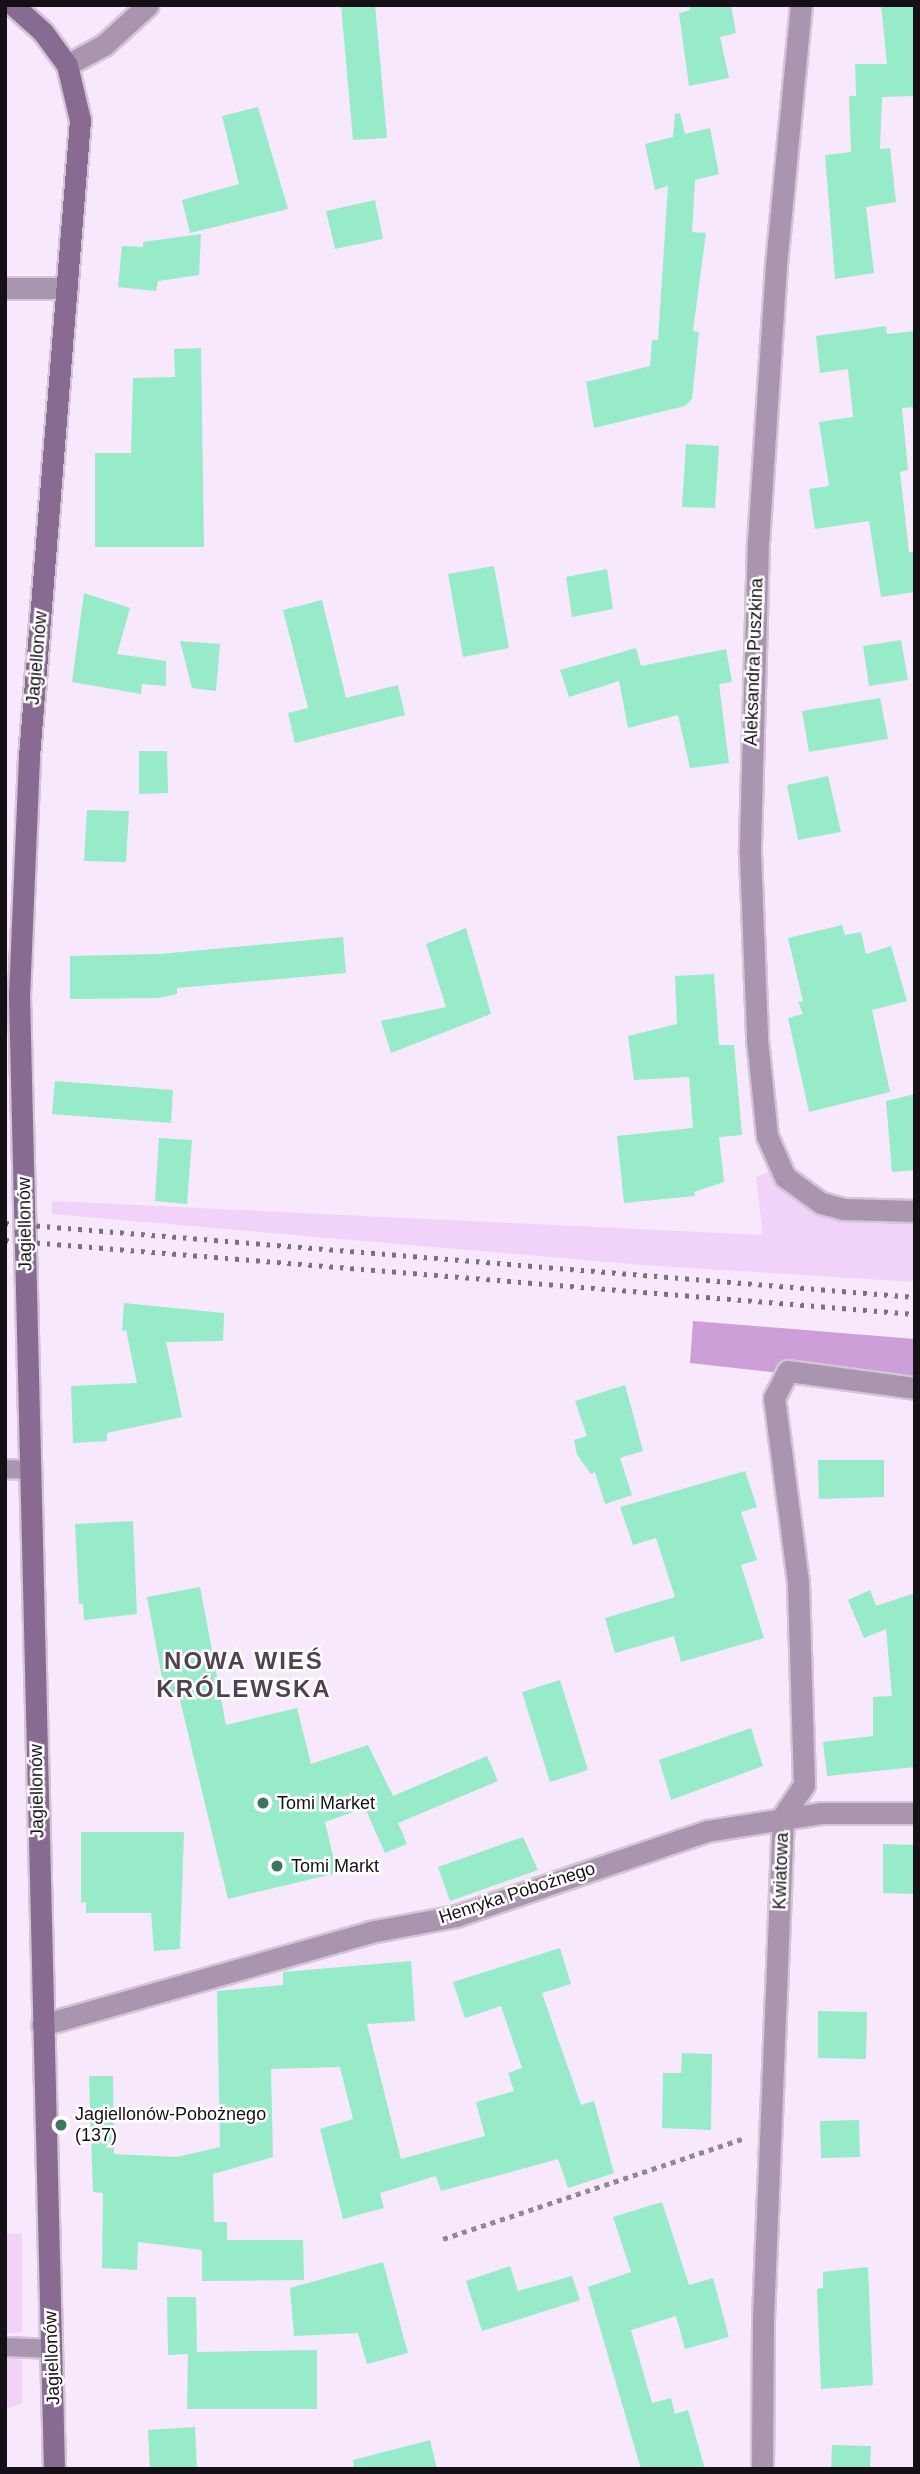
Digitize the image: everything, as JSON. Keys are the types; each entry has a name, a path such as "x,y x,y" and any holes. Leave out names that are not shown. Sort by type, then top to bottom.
{"street":[{"name":"Jagiellonów","path":"13,5 43,32 67,65 80,120 29,757 19,995 54,2469"},
{"path":"67,65 104,45 148,5"},
{"name":"Aleksandra Puszkina","path":"801,5 776,265 758,540 751,840 757,1039 767,1136 785,1177 821,1203 843,1209 915,1211"},
{"path":"5,288 66,288"},
{"name":"Kwiatowa","path":"762,2469 783,1816 804,1785 798,1582 774,1398 788,1371 915,1388"},
{"name":"Henryka Pobożnego","path":"42,2025 370,1932 456,1916 707,1831 783,1816 915,1813"}],"lane":[{"path":"5,1469 30,1470"},
{"path":"5,2347 52,2348"}],"path":[{"path":"443,2239 771,2128"}],"shaded area":[{"path":"780,1166 799,1190 915,1211 915,1282 643,1265 52,1214 52,1201 763,1235 756,1178"},
{"path":"693,1321 915,1339 915,1388 690,1363"},
{"path":"5,2233 22,2234 22,2332 5,2334"},
{"path":"5,2358 22,2360 22,2403 10,2408 5,2407"}],"building":[{"path":"341,5 375,5 387,138 353,140"},
{"path":"689,5 731,5 736,33 720,37 729,78 689,86 679,13 690,10"},
{"path":"881,5 915,5 915,96 882,97 880,149 890,148 896,202 866,207 874,273 835,279 825,155 851,152 849,96 856,96 855,64 887,64"},
{"path":"258,107 288,209 190,233 182,200 239,184 222,116"},
{"path":"680,113 685,134 710,128 719,174 695,180 692,232 706,233 693,331 699,332 692,399 685,406 594,428 586,382 650,366 652,340 658,340 668,186 655,190 645,144 673,137 675,114"},
{"path":"375,200 383,239 335,249 326,211"},
{"path":"201,234 199,275 158,281 156,291 118,287 122,246 143,247 143,242"},
{"path":"886,326 887,334 915,331 915,407 902,408 908,470 900,472 909,552 915,552 915,592 881,597 869,521 815,529 809,489 829,486 819,422 853,417 848,369 820,373 816,336"},
{"path":"201,348 204,547 95,547 95,453 131,453 133,378 175,377 174,349"},
{"path":"686,444 719,446 715,508 682,507"},
{"path":"494,566 509,648 463,657 448,574"},
{"path":"607,569 613,609 572,617 566,577"},
{"path":"84,593 130,608 117,654 166,661 166,686 142,684 141,694 72,682"},
{"path":"322,600 346,698 398,685 405,715 295,743 288,713 308,708 283,610"},
{"path":"901,640 908,680 869,686 863,646"},
{"path":"180,641 220,644 216,691 192,688"},
{"path":"636,648 641,666 726,649 732,682 719,684 729,763 690,768 678,715 628,728 619,681 569,697 560,670"},
{"path":"880,698 888,739 809,752 802,711"},
{"path":"139,751 167,751 168,793 139,794"},
{"path":"828,776 841,832 798,840 787,785"},
{"path":"87,810 129,811 126,862 84,861"},
{"path":"842,925 845,935 861,932 866,954 891,946 907,1001 872,1010 890,1092 809,1112 788,1018 803,1014 798,1002 803,1001 788,938"},
{"path":"466,928 491,1014 391,1053 381,1021 446,1007 426,944"},
{"path":"343,937 346,973 177,988 177,994 158,998 70,999 70,956 160,954"},
{"path":"714,974 719,1045 734,1045 742,1135 719,1137 724,1182 694,1192 695,1196 624,1203 617,1136 693,1128 689,1077 634,1080 628,1036 677,1024 675,976"},
{"path":"55,1081 173,1090 171,1123 52,1114"},
{"path":"915,1094 915,1170 892,1172 886,1101"},
{"path":"159,1138 192,1140 187,1204 155,1201"},
{"path":"124,1303 224,1313 223,1341 166,1342 182,1417 107,1433 107,1441 73,1443 71,1386 137,1383 126,1330 122,1331"},
{"path":"625,1385 643,1451 620,1458 632,1495 605,1504 595,1472 591,1474 577,1455 574,1440 587,1436 575,1401"},
{"path":"818,1460 884,1460 884,1497 819,1499"},
{"path":"745,1471 757,1507 741,1512 757,1560 741,1565 764,1638 681,1662 674,1636 615,1653 605,1618 675,1597 656,1538 633,1545 620,1507"},
{"path":"133,1521 137,1614 84,1620 83,1604 79,1604 75,1524"},
{"path":"200,1587 226,1725 297,1708 311,1764 368,1745 393,1796 487,1756 498,1781 398,1823 407,1844 385,1853 365,1808 325,1822 337,1873 228,1899 178,1692 165,1694 147,1597"},
{"path":"870,1590 876,1606 915,1593 915,1767 827,1776 823,1742 873,1736 873,1697 892,1696 886,1629 864,1638 848,1600"},
{"path":"560,1680 588,1770 550,1782 522,1692"},
{"path":"751,1728 763,1766 671,1800 659,1760"},
{"path":"81,1832 184,1832 180,1949 154,1951 151,1913 86,1913 86,1902 81,1903"},
{"path":"523,1837 538,1870 450,1901 438,1867"},
{"path":"883,1844 915,1845 915,1894 883,1893"},
{"path":"560,1948 571,1984 542,1993 581,2105 594,2101 614,2173 568,2188 558,2159 441,2191 436,2176 380,2193 384,2208 343,2219 320,2129 353,2119 340,2067 271,2069 273,2157 213,2174 214,2222 227,2222 227,2240 303,2240 304,2280 202,2281 202,2250 138,2242 137,2270 102,2268 103,2193 93,2192 89,2076 113,2076 114,2154 177,2157 220,2147 217,1991 283,1985 283,1972 411,1961 415,2021 367,2024 401,2159 485,2136 476,2102 514,2091 508,2073 522,2068 501,2006 465,2018 453,1982"},
{"path":"818,2011 867,2012 866,2059 818,2058"},
{"path":"682,2053 712,2054 711,2130 662,2128 663,2073 681,2073"},
{"path":"859,2120 860,2157 821,2158 820,2121"},
{"path":"662,2202 689,2285 713,2278 729,2337 685,2349 676,2316 631,2330 652,2403 671,2398 675,2414 688,2410 705,2469 641,2469 588,2287 631,2272 613,2217"},
{"path":"383,2262 408,2353 367,2364 358,2333 294,2336 290,2288"},
{"path":"510,2266 518,2291 572,2276 580,2300 482,2331 466,2281"},
{"path":"868,2267 873,2385 821,2389 817,2289 823,2288 823,2272"},
{"path":"167,2297 196,2297 197,2352 317,2350 317,2409 187,2409 188,2354 168,2355"},
{"path":"195,2427 197,2469 150,2469 148,2430"},
{"path":"430,2440 437,2469 354,2469 353,2460"},
{"path":"832,2445 871,2446 870,2469 831,2469"}],"railway":[{"path":"5,1223 915,1297"},
{"path":"5,1240 915,1314"}],"place":[{"name":"Tomi Market","path":"263,1803"},
{"name":"Tomi Markt","path":"277,1866"},
{"name":"Jagiellonów-Pobożnego (137)","path":"61,2125"}],"district":[{"name":"NOWA WIEŚ KRÓLEWSKA","path":"244,1675"}]}
